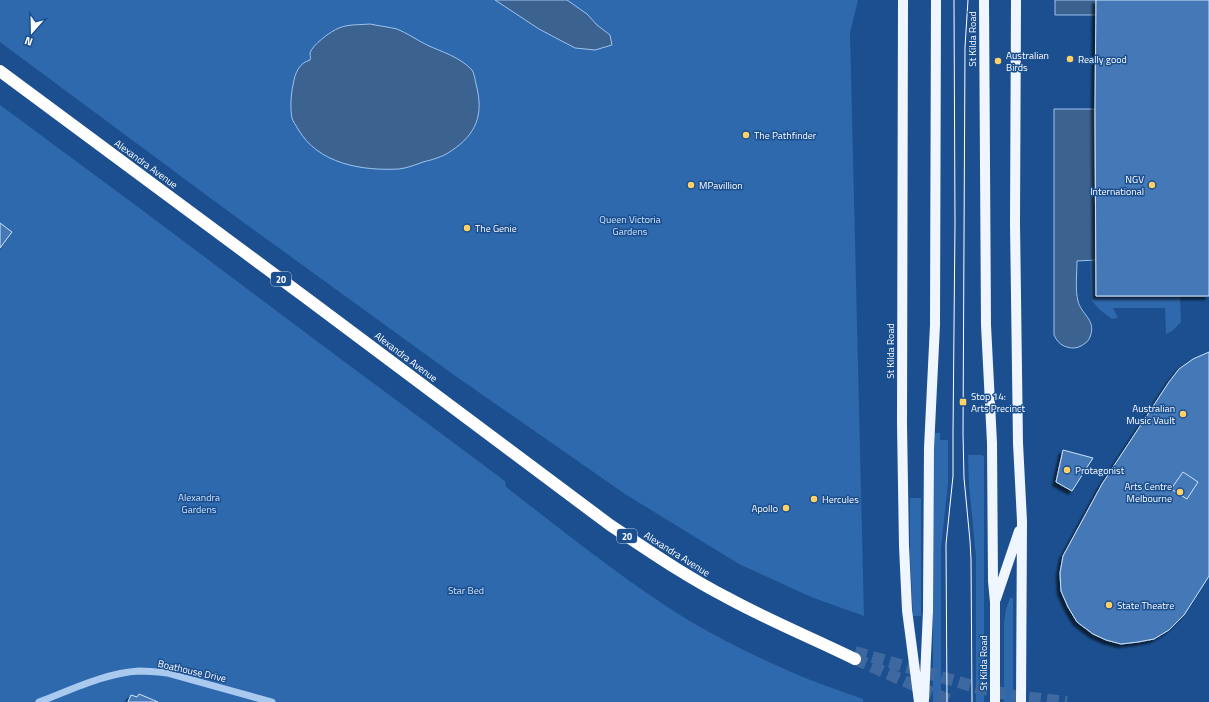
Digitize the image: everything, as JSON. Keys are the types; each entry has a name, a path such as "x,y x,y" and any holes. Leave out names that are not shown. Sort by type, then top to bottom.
{"highway":[{"name":"Alexandra Avenue","path":"0,71 610,525 695,581 767,618 855,655"}],"main road":[{"name":"St Kilda Road","path":"903,0 902,424 904,546 907,610 919,702"},
{"path":"924,702 928,611 929,448 935,325 936,0"},
{"name":"St Kilda Road","path":"984,0 986,325 992,443 995,702"},
{"path":"1016,0 1015,223 1017,419 1022,521 1021,702"},
{"path":"995,602 1022,521"}],"street":[{"name":"Boathouse Drive","path":"39,702 100,679 118,674 138,671 153,671 185,677 272,702"}],"green space":[{"name":"Queen Victoria Gardens","path":"0,0 858,0 850,33 864,616 811,597 739,564 625,494 454,375 221,206 0,42"},
{"name":"Alexandra Gardens","path":"0,105 505,481 506,487 641,589 712,634 798,675 863,699 863,702 0,702"},
{"path":"1096,260 1096,296 1180,296 1181,322 1172,331 1166,334 1165,308 1113,308 1118,318 1112,319 1100,310 1091,300 1090,261"},
{"path":"934,433 940,433 940,440 948,440 948,483 941,549 941,702 933,702"},
{"path":"968,455 984,456 984,702 976,702 976,557 969,485"},
{"path":"910,498 921,498 921,616 913,616 910,556"},
{"path":"1010,598 1013,598 1013,702 1004,702 1004,623 1006,609"}],"shaded area":[{"path":"495,0 567,0 587,14 597,25 610,35 612,45 595,50 575,48 539,29"},
{"path":"1055,0 1096,0 1096,15 1055,15"},
{"path":"370,24 397,29 456,58 472,70 479,105 476,122 467,138 441,157 399,169 370,169 342,163 329,158 317,150 307,141 294,122 291,114 291,102 295,76 300,66 306,61 310,60 310,53 314,46 327,35 339,28 350,25"},
{"path":"1054,109 1095,109 1096,260 1077,261 1076,281 1078,301 1091,324 1092,329 1089,340 1074,348 1069,348 1062,345 1054,335"}],"building":[{"name":"NGV International","path":"1096,0 1209,0 1209,296 1096,296"},
{"path":"0,223 12,232 0,248"},
{"path":"1209,352 1209,576 1184,615 1169,630 1154,639 1138,642 1121,644 1106,640 1093,634 1077,622 1068,607 1061,591 1060,573 1063,556 1102,484 1169,382 1179,369 1193,359"},
{"path":"1063,450 1093,458 1072,491 1056,482"},
{"path":"1183,472 1198,482 1187,499 1171,489"},
{"path":"139,694 158,702 128,702 131,695 137,697"}],"tunnel":[{"path":"855,652 979,688 1015,696 1067,702"},
{"path":"855,659 954,702"}],"tram line":[{"path":"947,702 946,544 953,476 955,223 954,0"},
{"path":"968,0 965,47 963,434 964,478 971,559 972,702"}],"place":[{"name":"Really good","path":"1070,59"},
{"name":"Australian Birds","path":"998,61"},
{"name":"The Pathfinder","path":"746,135"},
{"name":"MPavillion","path":"691,185"},
{"name":"NGV International","path":"1152,185"},
{"name":"The Genie","path":"467,228"},
{"name":"Stop 14: Arts Precinct","path":"963,402"},
{"name":"Australian Music Vault","path":"1183,414"},
{"name":"Protagonist","path":"1067,470"},
{"name":"Arts Centre Melbourne","path":"1180,492"},
{"name":"Hercules","path":"814,499"},
{"name":"Apollo","path":"786,508"},
{"name":"State Theatre","path":"1109,605"}],"park label":[{"name":"Star Bed","path":"466,590"}]}
